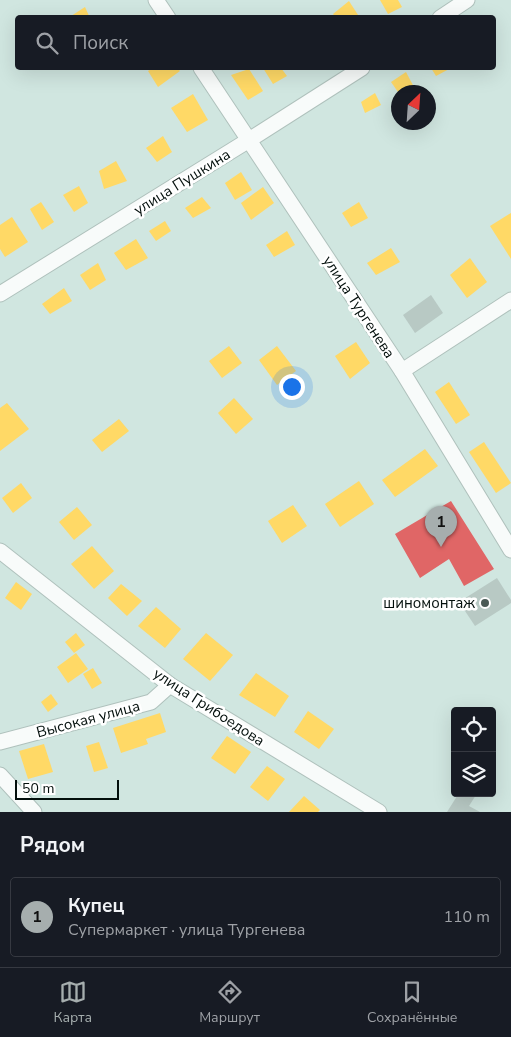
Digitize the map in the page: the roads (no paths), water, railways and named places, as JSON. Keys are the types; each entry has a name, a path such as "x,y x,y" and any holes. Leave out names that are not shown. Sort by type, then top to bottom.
{"street":[{"path":"156,0 166,15"},
{"path":"444,15 467,0"},
{"name":"улица Тургенева","path":"202,70 402,371 511,550"},
{"name":"улица Пушкина","path":"0,294 359,70"},
{"path":"402,371 511,300"},
{"name":"улица Грибоедова","path":"0,551 170,685 379,812"},
{"name":"Высокая улица","path":"0,742 151,702 170,685"},
{"path":"0,775 34,812"}],"place":[{"name":"Купец","path":"441,547"},
{"name":"шиномонтаж","path":"485,603"}]}
